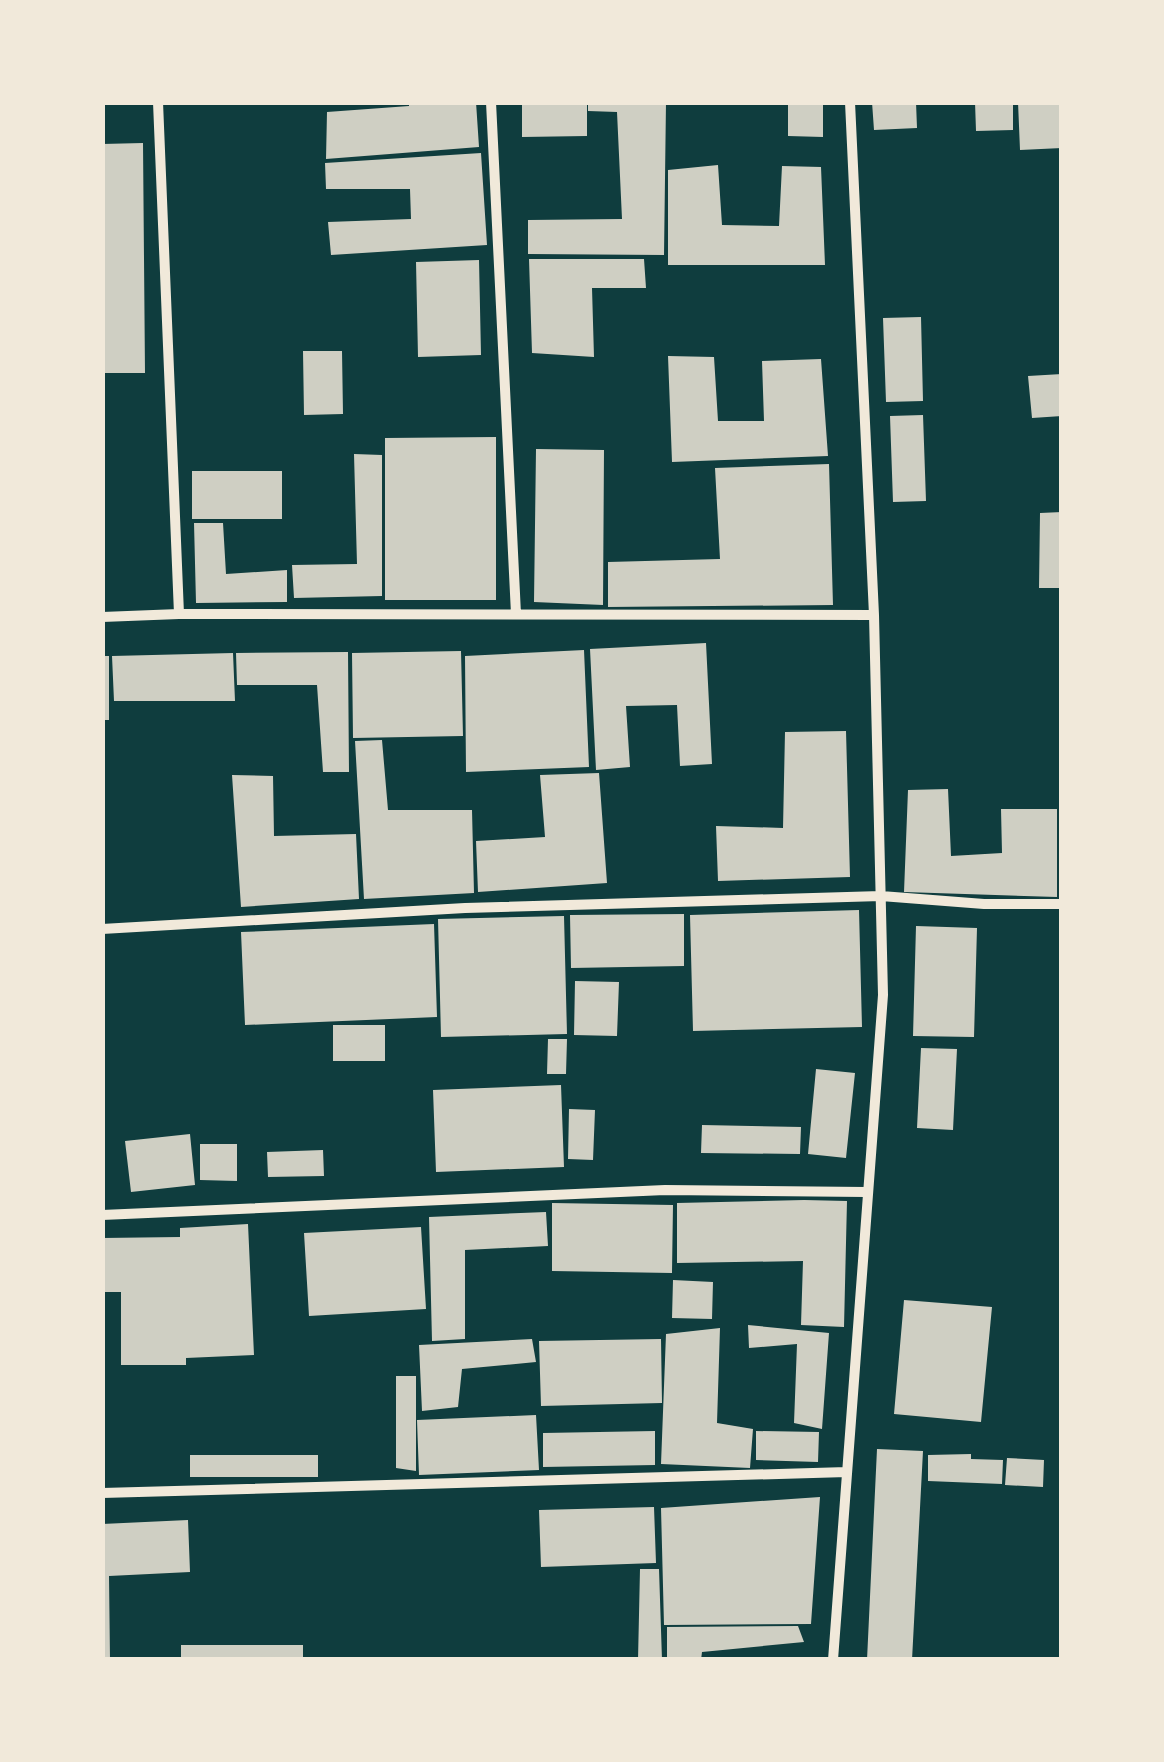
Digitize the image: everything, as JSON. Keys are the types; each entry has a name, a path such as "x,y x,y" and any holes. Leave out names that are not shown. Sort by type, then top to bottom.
{"street":[{"path":"158,102 179,614"},
{"path":"490,102 516,614"},
{"path":"834,1660 866,1192 884,995 874,615 850,102"},
{"path":"102,617 874,615"},
{"path":"102,928 466,908 881,896 984,904 1062,904"},
{"path":"102,1215 665,1190 866,1192"},
{"path":"102,1493 846,1472"}],"building":[{"path":"409,102 476,102 479,147 326,159 327,112 409,106"},
{"path":"522,102 587,102 587,136 522,137"},
{"path":"588,102 666,102 664,255 528,254 528,220 622,219 617,112 588,111"},
{"path":"788,102 823,102 823,137 788,136"},
{"path":"872,102 916,102 917,128 874,130"},
{"path":"975,102 1013,102 1013,130 976,131"},
{"path":"1018,102 1062,102 1062,148 1020,150"},
{"path":"143,143 145,373 102,373 102,144"},
{"path":"481,153 487,245 331,255 328,222 411,219 410,189 326,189 325,163"},
{"path":"718,165 722,225 779,226 782,166 821,167 825,265 668,265 668,170"},
{"path":"529,259 644,259 646,288 592,288 594,357 532,353"},
{"path":"479,260 481,355 418,357 416,262"},
{"path":"921,317 923,401 886,402 883,318"},
{"path":"303,351 342,351 343,414 304,415"},
{"path":"668,356 714,357 718,421 764,421 762,361 821,359 828,456 672,462"},
{"path":"1062,374 1062,416 1032,418 1028,376"},
{"path":"923,415 926,501 893,502 890,416"},
{"path":"496,437 496,600 385,600 385,438"},
{"path":"536,449 604,450 603,605 534,602"},
{"path":"354,454 382,455 382,596 294,598 292,565 357,564"},
{"path":"829,464 833,605 608,607 608,562 720,559 715,468"},
{"path":"192,471 282,471 282,519 192,519"},
{"path":"1062,512 1062,588 1039,588 1040,513"},
{"path":"194,523 223,523 226,574 287,570 287,602 196,603"},
{"path":"706,643 712,764 680,766 677,705 626,706 630,767 596,770 590,649"},
{"path":"584,650 589,767 466,772 465,656"},
{"path":"461,651 463,736 353,738 352,653"},
{"path":"348,652 349,772 323,772 317,685 237,685 236,653"},
{"path":"233,653 235,701 114,701 112,656"},
{"path":"102,656 109,656 109,720 102,720"},
{"path":"846,731 850,877 718,881 716,826 783,828 785,732"},
{"path":"382,740 388,810 472,810 474,893 364,899 355,741"},
{"path":"599,773 607,883 478,892 476,841 545,837 540,775"},
{"path":"232,775 273,776 274,836 356,834 359,899 241,907"},
{"path":"948,789 951,856 1002,853 1001,809 1057,809 1057,897 904,892 908,790"},
{"path":"859,910 862,1027 693,1031 690,915"},
{"path":"684,914 684,966 571,968 570,915"},
{"path":"564,916 567,1034 441,1037 438,919"},
{"path":"434,924 437,1017 245,1025 241,932"},
{"path":"916,926 977,928 974,1037 913,1036"},
{"path":"575,981 619,982 617,1036 574,1035"},
{"path":"333,1025 385,1025 385,1061 333,1061"},
{"path":"548,1039 567,1039 566,1074 547,1074"},
{"path":"921,1048 957,1049 953,1130 917,1128"},
{"path":"816,1069 855,1073 846,1158 808,1154"},
{"path":"561,1085 564,1167 436,1172 433,1090"},
{"path":"569,1109 595,1110 593,1160 568,1159"},
{"path":"702,1125 801,1127 800,1154 701,1153"},
{"path":"190,1134 195,1185 131,1192 125,1141"},
{"path":"200,1144 237,1144 237,1181 200,1180"},
{"path":"323,1150 324,1176 268,1177 267,1152"},
{"path":"847,1201 844,1327 801,1325 803,1261 677,1263 677,1203"},
{"path":"552,1203 673,1205 672,1273 552,1271"},
{"path":"546,1212 548,1246 465,1250 465,1339 432,1341 429,1217"},
{"path":"248,1224 254,1355 186,1358 186,1365 121,1365 121,1292 102,1292 102,1238 180,1237 180,1228"},
{"path":"421,1227 426,1309 309,1316 304,1233"},
{"path":"673,1280 713,1282 712,1319 672,1318"},
{"path":"904,1300 992,1307 981,1422 894,1414"},
{"path":"748,1325 829,1333 822,1429 794,1423 797,1344 749,1348"},
{"path":"720,1328 717,1423 753,1429 750,1468 661,1464 666,1334"},
{"path":"532,1339 536,1362 462,1369 458,1407 422,1411 419,1345"},
{"path":"661,1339 662,1403 541,1406 539,1341"},
{"path":"396,1376 416,1376 416,1471 396,1468"},
{"path":"536,1415 539,1470 419,1475 417,1420"},
{"path":"655,1431 655,1465 543,1467 543,1433"},
{"path":"756,1431 819,1432 818,1462 756,1460"},
{"path":"877,1449 923,1451 912,1660 867,1660"},
{"path":"971,1454 971,1459 1003,1460 1002,1484 928,1481 928,1455"},
{"path":"190,1455 318,1455 318,1477 190,1477"},
{"path":"1007,1458 1044,1460 1043,1487 1005,1485"},
{"path":"820,1497 811,1624 664,1625 661,1508"},
{"path":"654,1507 656,1563 541,1567 539,1510"},
{"path":"188,1520 190,1572 109,1576 110,1660 102,1660 102,1524"},
{"path":"640,1569 659,1569 662,1660 638,1660"},
{"path":"798,1626 804,1642 702,1652 701,1660 667,1660 667,1627"},
{"path":"181,1645 303,1645 303,1660 181,1660"}]}
